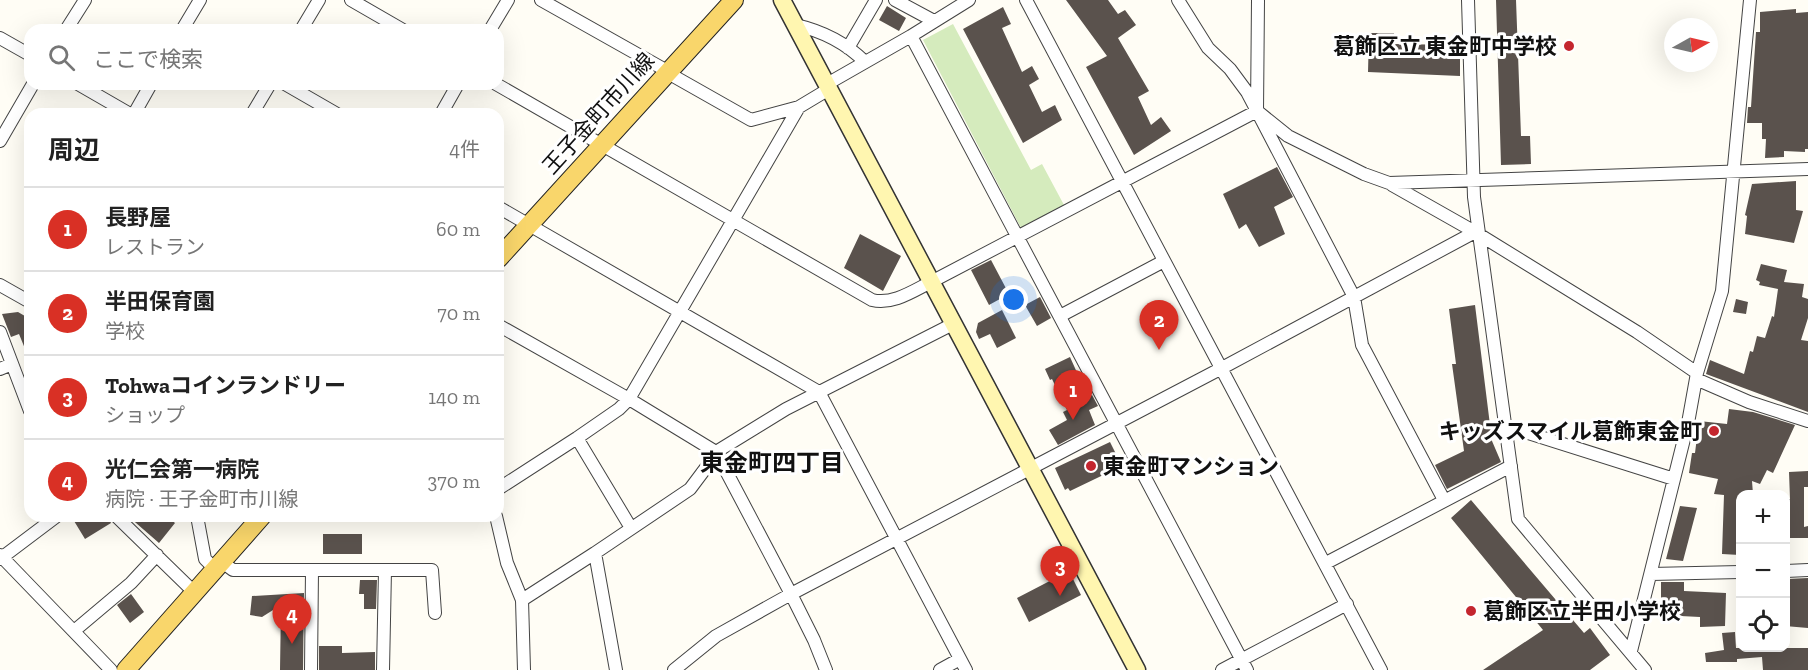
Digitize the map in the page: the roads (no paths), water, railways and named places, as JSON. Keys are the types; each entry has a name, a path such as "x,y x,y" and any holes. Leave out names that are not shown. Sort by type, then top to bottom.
{"main road":[{"name":"王子金町市川線","path":"504,252 734,0"},
{"path":"126,670 257,522"}],"street":[{"path":"70,24 85,0"},
{"path":"186,24 200,0"},
{"path":"305,24 319,0"},
{"path":"351,0 392,24"},
{"path":"494,24 508,0"},
{"path":"541,0 751,120 799,107 865,62 969,0"},
{"path":"783,0 1137,670"},
{"path":"848,48 876,0"},
{"path":"895,0 933,21"},
{"path":"1026,0 1381,670"},
{"path":"1178,0 1208,48 1230,69 1247,92 1354,297 1362,345 1444,500"},
{"path":"1257,111 1258,0"},
{"path":"1468,0 1472,182 1477,233 1518,519 1630,651 1637,667"},
{"path":"1630,651 1688,423 1697,376 1722,291 1750,0"},
{"path":"796,25 813,29 848,48 865,62"},
{"path":"911,36 1244,665"},
{"path":"0,38 24,52"},
{"path":"504,88 872,300 882,302 892,301 932,282 1257,111"},
{"path":"0,141 30,90"},
{"path":"89,90 121,108"},
{"path":"136,108 147,90"},
{"path":"256,108 266,90"},
{"path":"295,90 326,108"},
{"path":"444,108 455,90"},
{"path":"504,485 577,438 619,409 629,399 799,107"},
{"path":"1257,111 1288,136 1364,174 1389,183 1477,233 1637,332 1697,376 1749,402 1808,421"},
{"path":"1389,183 1808,169"},
{"path":"504,210 819,392 963,665 940,670"},
{"path":"674,670 716,636 791,594 1477,233"},
{"path":"1060,316 1164,261"},
{"path":"0,285 24,297"},
{"path":"522,600 690,489 716,453 819,392 953,324"},
{"path":"504,328 629,399 716,453 791,594 826,670"},
{"path":"0,332 6,367 24,400"},
{"path":"1506,426 1674,479"},
{"path":"577,438 631,528"},
{"path":"1326,563 1511,466"},
{"path":"49,522 1,557 109,668"},
{"path":"122,522 195,593"},
{"path":"198,522 205,559 233,570 432,570 435,613"},
{"path":"497,522 507,562 522,600 524,670"},
{"path":"595,553 616,670"},
{"path":"74,631 131,583 158,555"},
{"path":"311,670 312,570"},
{"path":"383,670 385,570"},
{"path":"1790,571 1808,570"},
{"path":"1651,573 1736,572"},
{"path":"1222,670 1244,665 1347,604"}],"place":[{"name":"葛飾区立 東金町中学校","path":"1569,46"},
{"name":"半田保育園","path":"1159,350"},
{"name":"長野屋","path":"1073,420"},
{"name":"キッズスマイル葛飾東金町","path":"1714,431"},
{"name":"東金町マンション","path":"1091,466"},
{"name":"Tohwaコインランドリー","path":"1060,596"},
{"name":"葛飾区立半田小学校","path":"1471,611"},
{"name":"光仁会第一病院","path":"292,644"}],"district":[{"name":"東金町四丁目","path":"772,463"}]}
